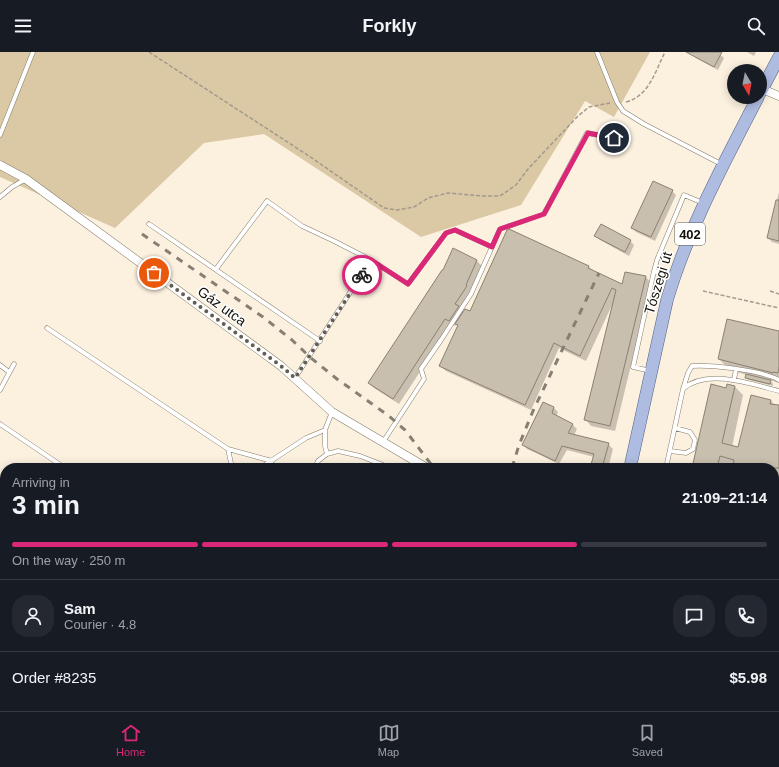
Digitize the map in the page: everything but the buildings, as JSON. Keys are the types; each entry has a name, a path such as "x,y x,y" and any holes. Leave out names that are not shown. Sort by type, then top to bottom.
{"main road":[{"name":"Tószegi út","path":"767,80 779,57"},
{"name":"Tószegi út","path":"631,463 667,300 674,276 694,226 754,104"}],"street":[{"path":"767,94 779,96"},
{"name":"Gáz utca","path":"0,166 26,179 281,366 332,412 419,463"}],"lane":[{"path":"0,136 33,52"},
{"path":"597,52 617,102 628,116 723,165"},
{"path":"384,442 424,379 421,369 470,294 500,229 544,214 588,133 614,138"},
{"path":"0,197 12,187 26,179"},
{"path":"651,371 633,367 654,271 684,195 705,203"},
{"path":"216,270 267,201 302,226 371,260 408,284 446,233 455,230 492,247"},
{"path":"149,224 320,341"},
{"path":"295,378 371,260"},
{"path":"654,271 674,276"},
{"path":"47,328 228,449 272,461"},
{"path":"0,390 14,364"},
{"path":"0,365 9,372"},
{"path":"667,463 683,390 688,373 692,366 705,365 736,369 774,377 779,380"},
{"path":"734,380 736,369"},
{"path":"683,390 689,384 700,380 734,380 779,390"},
{"path":"327,454 324,430 332,412"},
{"path":"0,424 58,463"},
{"path":"670,451 686,453 693,449 695,440 690,432 675,428"},
{"path":"269,463 306,438 324,430"},
{"path":"228,449 231,463"},
{"path":"317,463 327,454 338,452 360,456 378,463"}],"path":[{"path":"148,52 309,156 384,208 397,210 414,207 428,198 448,193 500,196 516,185 528,169 578,116 589,107 604,103 627,102 639,97 648,88 665,52"},
{"path":"703,291 779,308"},
{"path":"770,292 779,294"}],"shaded area":[{"path":"0,52 650,52 614,117 585,101 521,205 421,237 264,134 204,143 115,228 0,177"}],"railway":[{"path":"142,234 263,317 337,379 389,416 405,430 430,463"},
{"path":"514,463 533,411 599,273"}],"way so far":[{"path":"154,273 281,366 295,378 316,348 362,275"}],"route":[{"path":"362,275 371,260 408,284 446,233 455,230 492,247 500,229 544,214 588,133 614,138"}]}
